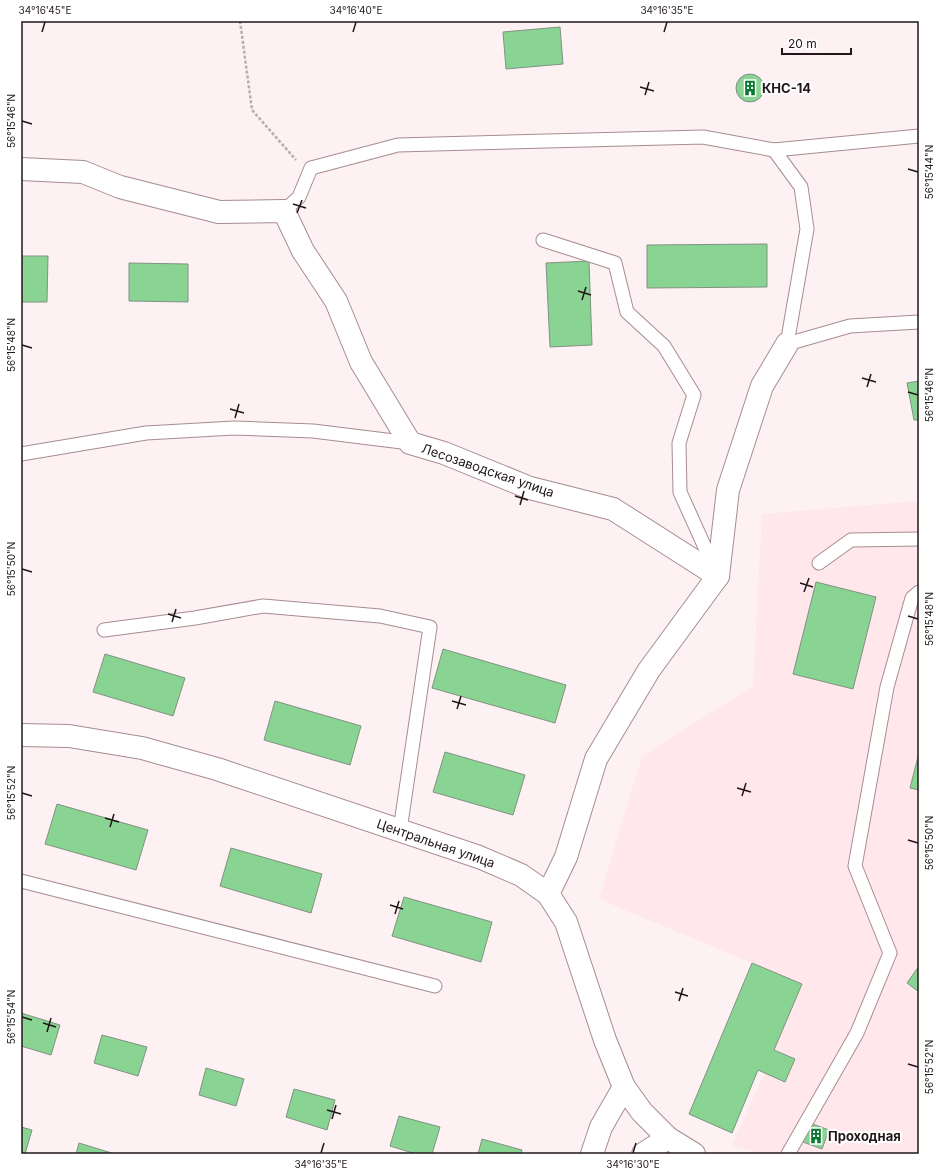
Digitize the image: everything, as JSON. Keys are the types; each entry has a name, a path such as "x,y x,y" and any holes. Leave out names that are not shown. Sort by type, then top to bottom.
{"street":[{"path":"21,169 83,172 120,187 219,212 284,211"},
{"name":"Лесозаводская улица","path":"284,211 303,251 336,301 361,362 410,443 444,453 530,488 613,509 718,576"},
{"path":"548,894 566,857 596,759 649,670 718,576 728,490 762,386 787,344"},
{"name":"Центральная улица","path":"21,735 69,736 142,748 218,769 486,860 521,875 548,894 566,922 605,1040 624,1087 642,1112 668,1138 694,1154"},
{"path":"592,1154 601,1128 624,1087"},
{"path":"643,1154 668,1138"}],"lane":[{"path":"284,211 299,197 311,168 398,145 704,137 774,150 919,136"},
{"path":"774,150 801,187 807,229 787,344 850,326 919,322"},
{"path":"543,240 615,262 627,312 664,346 694,395 679,443 680,492 718,576"},
{"path":"21,454 146,433 234,428 313,431 410,443"},
{"path":"819,563 851,540 919,539"},
{"path":"788,1154 857,1033 890,953 855,866 887,687 912,598 919,592"},
{"path":"104,630 195,618 263,606 380,616 430,627 400,830"},
{"path":"21,881 435,986"}],"path":[{"path":"240,21 252,110 308,174"}],"shaded area":[{"path":"919,501 919,1154 764,1154 732,1145 802,984 599,899 642,756 753,686 762,514"}],"building":[{"path":"560,27 563,64 506,69 503,32"},
{"name":"КНС-14","path":"750,74 760,78 764,88 760,98 750,102 740,98 736,88 740,78"},
{"path":"767,244 767,287 647,288 647,245"},
{"path":"21,256 48,256 47,302 21,302"},
{"path":"589,261 592,345 550,347 546,263"},
{"path":"129,263 188,264 188,302 129,301"},
{"path":"919,381 919,420 914,420 907,383"},
{"path":"816,582 876,597 853,689 793,674"},
{"path":"443,649 566,685 555,723 432,688"},
{"path":"105,654 185,678 173,716 93,692"},
{"path":"275,701 361,726 350,765 264,740"},
{"path":"445,752 525,775 513,815 433,792"},
{"path":"919,753 919,790 910,788"},
{"path":"57,804 148,830 136,870 45,844"},
{"path":"231,848 322,874 311,913 220,886"},
{"path":"404,897 492,922 481,962 392,936"},
{"path":"752,963 802,984 774,1050 795,1059 785,1082 758,1070 732,1133 689,1114"},
{"path":"919,966 919,992 907,983"},
{"path":"21,1013 60,1025 51,1055 21,1046"},
{"path":"102,1035 147,1047 138,1076 94,1063"},
{"path":"206,1068 244,1079 236,1106 199,1095"},
{"path":"294,1089 335,1100 327,1130 286,1117"},
{"path":"399,1116 440,1127 432,1154 416,1154 390,1146"},
{"name":"Проходная","path":"810,1123 829,1130 822,1149 803,1142"},
{"path":"21,1127 32,1130 25,1154 21,1154"},
{"path":"482,1139 522,1150 521,1154 478,1154"},
{"path":"79,1143 115,1154 76,1154"}],"place":[{"name":"КНС-14","path":"750,88"},
{"name":"Проходная","path":"816,1136"}]}
